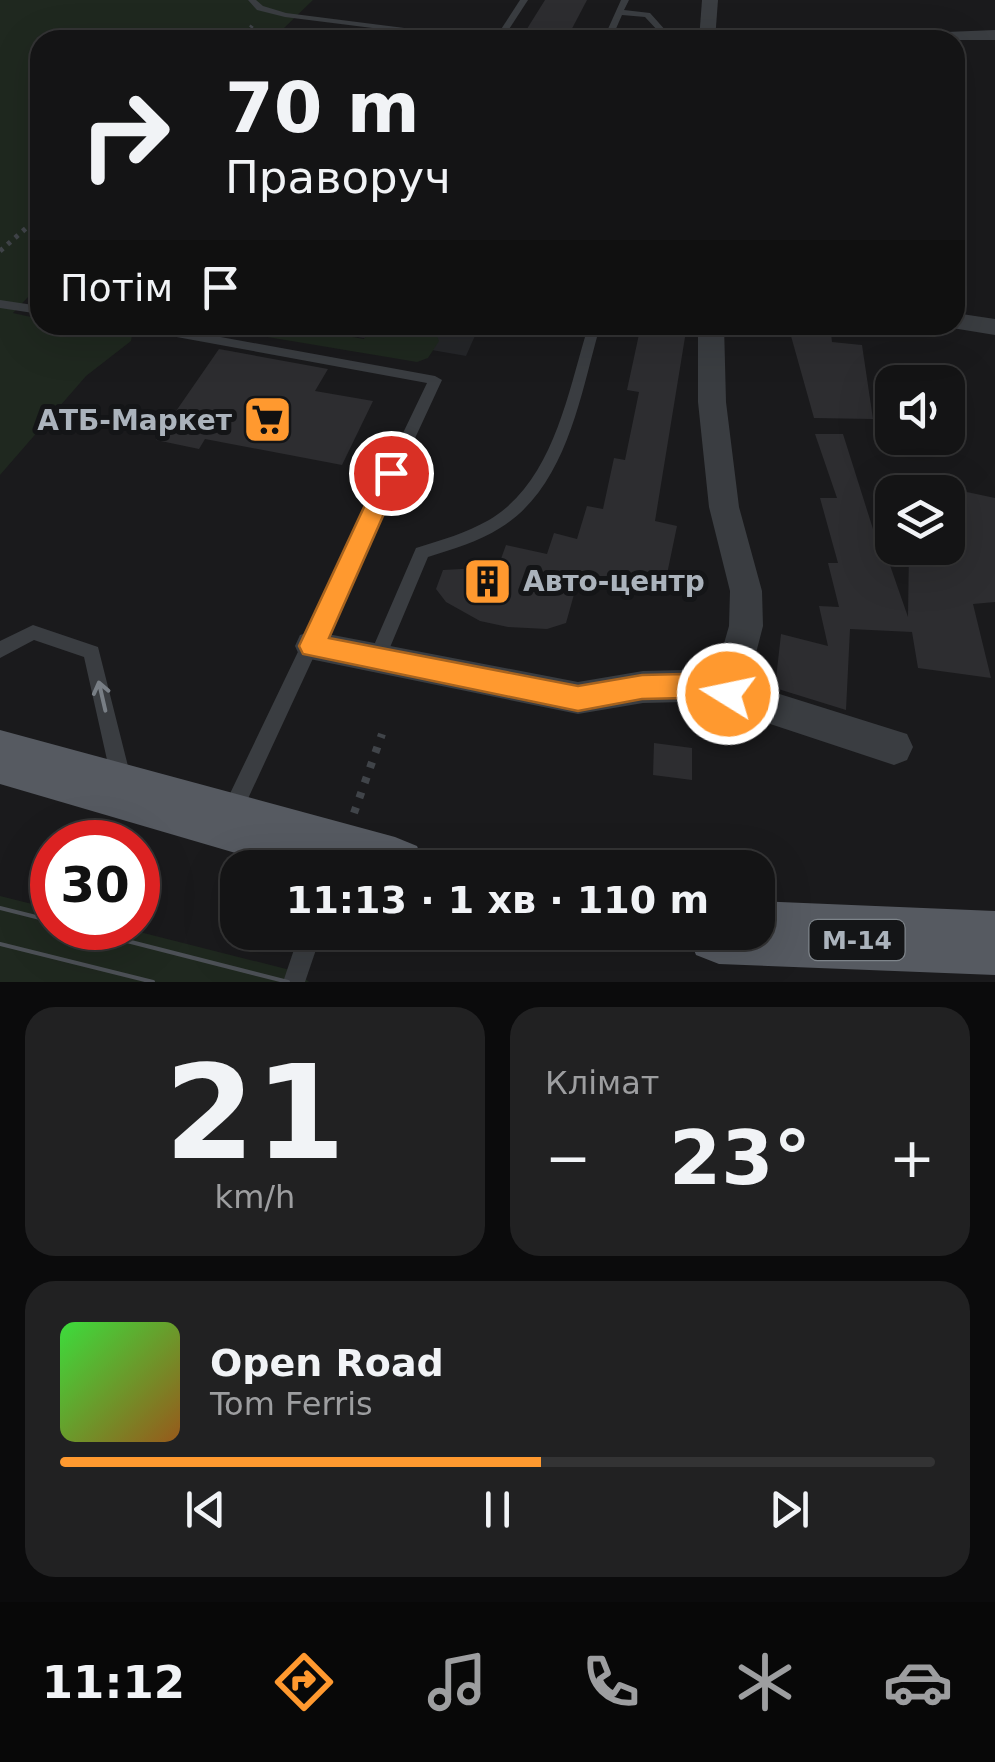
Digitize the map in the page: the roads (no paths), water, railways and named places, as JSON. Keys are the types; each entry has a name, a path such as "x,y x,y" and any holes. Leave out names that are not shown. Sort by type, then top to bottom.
{"main road":[{"path":"0,757 228,819 312,850"},
{"name":"М-14","path":"775,934 995,944"}],"street":[{"path":"708,30 710,0"},
{"path":"965,36 995,35"},
{"path":"965,322 995,326"},
{"path":"711,335 712,402 724,507 746,591 746,626 728,694"},
{"path":"312,646 578,698 642,687 684,686 728,694 894,747"}],"lane":[{"path":"252,0 260,8 285,15 399,30"},
{"path":"504,30 524,0"},
{"path":"612,30 625,0"},
{"path":"620,12 648,15 660,30"},
{"path":"0,304 30,308"},
{"path":"188,335 435,380 228,819"},
{"path":"377,660 422,552 478,536 501,521 556,456 591,337"},
{"path":"0,650 32,632 92,652 124,791"},
{"path":"294,982 306,950"}],"tram line":[{"path":"0,908 30,916"},
{"path":"0,944 153,982"},
{"path":"160,949 288,982"}],"place":[{"name":"АТБ-Маркет","path":"267,420"},
{"name":"Авто-центр","path":"488,581"}]}
